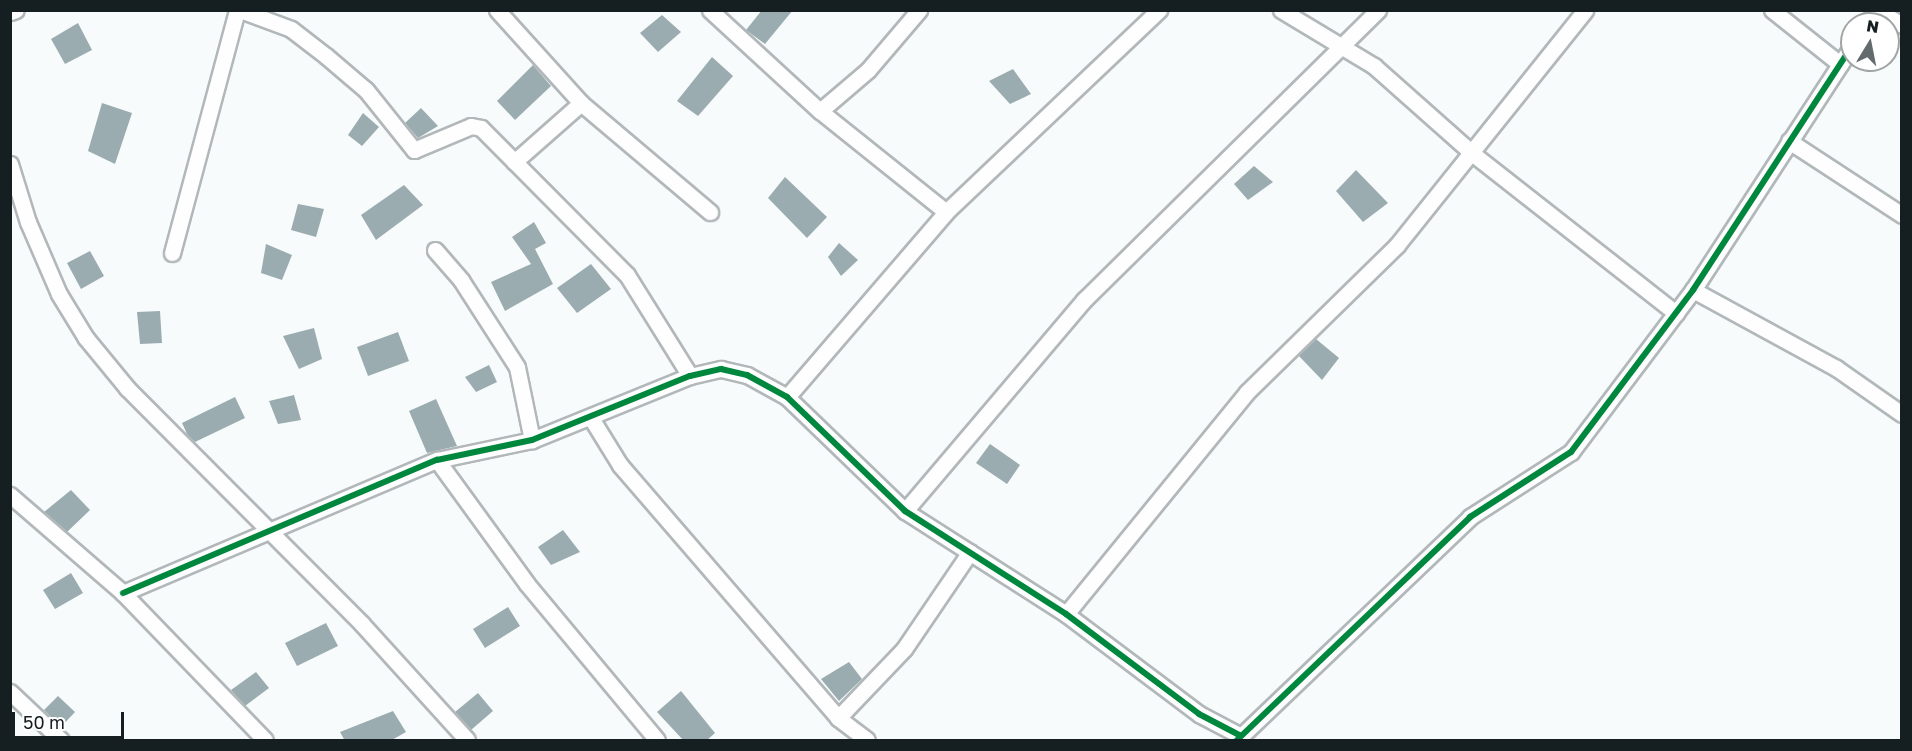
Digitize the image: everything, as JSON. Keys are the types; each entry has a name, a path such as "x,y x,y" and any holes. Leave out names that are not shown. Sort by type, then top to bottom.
{"street":[{"path":"10,12 16,10"},
{"path":"172,253 238,10 291,29 326,56 366,90 414,150 471,126 481,128 627,275 690,376"},
{"path":"497,10 581,103 710,212"},
{"path":"710,10 820,111 946,212"},
{"path":"820,111 868,69 919,10"},
{"path":"787,397 946,212 1159,10"},
{"path":"1281,10 1341,46 1418,101 1473,154 1676,313"},
{"path":"905,511 1084,300 1378,10"},
{"path":"1066,614 1247,392 1397,245 1473,154 1585,10"},
{"path":"123,593 270,534 437,460 532,440 690,376 721,369 747,375 787,397 905,511 1066,614 1199,714 1239,738 1470,517 1571,452 1693,290 1840,64 1772,10"},
{"path":"1876,10 1902,25"},
{"path":"514,162 581,103"},
{"path":"1790,141 1902,216"},
{"path":"10,164 28,222 59,294 86,338 127,388 362,624 467,741"},
{"path":"435,250 460,280 517,367 532,440"},
{"path":"1693,290 1836,368 1902,414"},
{"path":"591,418 620,465 838,718 867,741"},
{"path":"437,460 527,584 657,741"},
{"path":"10,495 123,593 265,741"},
{"path":"838,718 904,649 969,552"},
{"path":"10,692 61,741"}],"building":[{"path":"762,10 793,10 765,44 746,30"},
{"path":"662,15 681,32 658,52 640,33"},
{"path":"78,23 92,50 65,64 51,39"},
{"path":"712,57 733,76 698,116 677,101"},
{"path":"533,65 551,86 515,120 497,101"},
{"path":"1013,69 1031,94 1010,104 989,81"},
{"path":"102,103 132,113 115,164 88,151"},
{"path":"421,108 438,126 418,138 405,123"},
{"path":"363,113 379,127 362,146 348,135"},
{"path":"1254,166 1273,182 1248,200 1234,184"},
{"path":"1356,170 1388,203 1363,222 1336,191"},
{"path":"785,177 827,217 807,238 768,198"},
{"path":"404,185 423,205 376,240 361,215"},
{"path":"298,204 324,209 316,237 291,230"},
{"path":"534,222 546,243 535,249 553,284 505,311 491,282 531,264 512,237"},
{"path":"839,243 858,260 841,276 828,257"},
{"path":"266,244 292,255 282,280 261,273"},
{"path":"90,251 104,276 81,289 67,263"},
{"path":"591,264 611,289 577,313 557,288"},
{"path":"160,311 162,343 140,344 137,312"},
{"path":"314,328 322,359 299,369 283,336"},
{"path":"398,332 409,361 368,376 357,347"},
{"path":"1316,339 1339,358 1322,380 1298,355"},
{"path":"489,365 497,382 476,392 465,377"},
{"path":"294,395 301,420 278,424 269,401"},
{"path":"235,397 245,418 195,442 188,436 182,423"},
{"path":"436,399 457,446 427,453 409,411"},
{"path":"990,444 1020,465 1007,484 976,463"},
{"path":"71,490 90,510 67,532 44,512"},
{"path":"563,530 580,552 551,565 538,547"},
{"path":"71,573 83,593 55,609 43,590"},
{"path":"508,607 520,626 485,648 473,629"},
{"path":"326,623 338,646 297,666 285,643"},
{"path":"849,662 862,679 839,701 821,679"},
{"path":"256,672 269,688 245,706 231,690"},
{"path":"681,691 715,733 706,741 684,741 657,712"},
{"path":"478,693 493,711 471,730 455,712"},
{"path":"58,696 75,712 61,727 44,710"},
{"path":"393,711 406,732 390,741 345,741 340,732"}],"cycle path":[{"path":"1237,740 1470,517 1571,452 1693,290 1840,64"},
{"path":"123,593 437,460 532,440 690,376 721,369 747,375 787,397 905,511 1066,614 1199,714 1241,736"}]}
